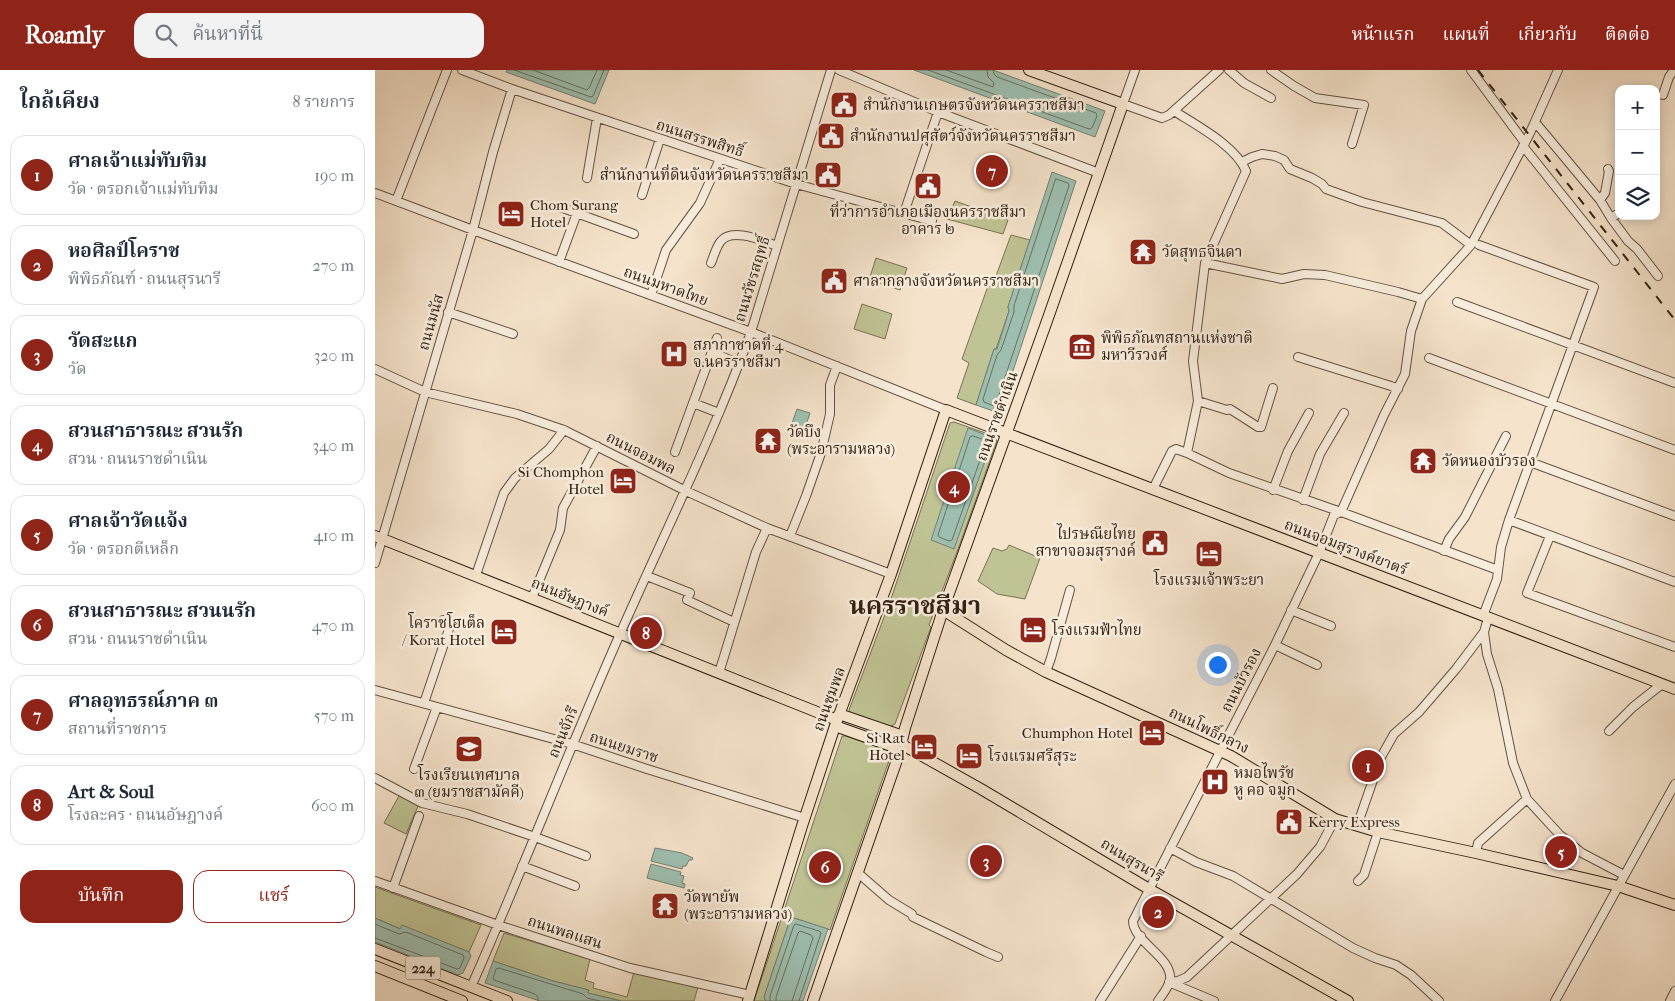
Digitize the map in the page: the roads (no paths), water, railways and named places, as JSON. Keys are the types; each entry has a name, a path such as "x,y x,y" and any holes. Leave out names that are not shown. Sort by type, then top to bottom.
{"main road":[{"path":"1029,70 1123,104"},
{"name":"ถนนราชดำเนิน","path":"813,1001 901,743 943,610 1123,104"},
{"name":"ถนนจอมสุรางค์ยาตร์","path":"945,410 1675,689"},
{"name":"ถนนชุมพล","path":"749,998 837,720 891,574 945,410"},
{"name":"ถนนอัษฎางค์","path":"379,537 837,720"},
{"name":"ถนนโพธิ์กลาง","path":"943,610 1006,650 1046,672 1221,750 1335,818 1378,832 1618,886 1675,904"},
{"name":"ถนนสุรนารี","path":"837,720 901,743 1149,889 1348,1001"},
{"name":"224","path":"375,949 507,1001"},
{"name":"224","path":"375,966 463,1001"},
{"path":"463,1001 471,987"}],"street":[{"path":"396,201 447,70"},
{"name":"ถนนสรรพสิทธิ์","path":"462,70 511,89 796,184 932,220"},
{"name":"ถนนวัชรสฤทธิ์","path":"686,491 751,332 831,70"},
{"path":"839,70 938,112 1099,173"},
{"name":"ถนนราชดำเนิน","path":"1123,104 1135,70"},
{"path":"1123,104 1162,118 1174,111 1219,70"},
{"path":"1229,70 1244,83 1271,98"},
{"path":"1271,70 1315,98 1363,104 1364,107 1352,144"},
{"path":"1471,70 1524,145 1615,261"},
{"name":"ถนนบัวรอง","path":"1169,982 1169,974 1166,967 1135,930 1133,921 1275,644 1319,553 1334,515 1341,512 1384,415 1405,374 1411,331 1423,300 1475,245 1535,122 1558,70"},
{"path":"1663,95 1669,77 1674,70"},
{"name":"ถนนมนัส","path":"375,563 379,537 425,392 473,230 511,89"},
{"path":"1174,111 1212,135 1242,162 1246,171 1205,263 1193,361 1198,401 1187,453"},
{"path":"904,213 938,112"},
{"path":"587,178 597,118"},
{"path":"1535,122 1600,200 1619,230 1658,276"},
{"path":"642,194 660,139"},
{"path":"1242,162 1252,156 1262,154 1275,156 1284,160 1290,169 1312,178 1326,189 1362,202 1442,224 1475,245 1594,288 1509,520 1501,547 1498,570 1484,632 1487,654 1498,689 1513,763 1527,799 1559,834 1582,853 1624,875"},
{"path":"651,295 666,250 700,203 720,159"},
{"path":"1600,200 1605,193 1608,168"},
{"name":"ถนนมหาดไทย","path":"375,193 751,332 945,410"},
{"path":"560,207 634,234"},
{"path":"559,262 577,214"},
{"path":"1611,218 1615,216"},
{"path":"711,263 719,243 725,237 731,235 750,237 777,246"},
{"path":"1205,263 1282,279 1304,274 1325,275 1398,292 1423,300"},
{"path":"1457,302 1675,383"},
{"path":"448,312 513,334"},
{"path":"675,452 717,338"},
{"path":"712,352 739,364"},
{"path":"1298,357 1398,389"},
{"path":"1429,358 1675,450"},
{"path":"789,536 807,496 821,453 830,414 830,385 837,366"},
{"name":"ถนนจอมพล","path":"375,369 425,392 517,414 564,430 686,491 767,528 891,574"},
{"path":"1198,401 1227,410 1230,409 1258,427 1261,426 1273,388"},
{"path":"693,403 719,413"},
{"path":"1303,500 1320,454 1344,413"},
{"path":"1273,490 1288,451 1309,414"},
{"path":"476,575 504,493 515,478 549,449 564,430"},
{"path":"1444,551 1449,539 1465,517 1506,436"},
{"path":"532,598 560,530 563,508 597,446"},
{"path":"1153,489 1172,451 1176,449 1273,490 1341,512 1498,570"},
{"path":"1530,462 1675,516"},
{"name":"ถนนจักรี","path":"471,987 523,866 572,744 686,491"},
{"path":"1509,520 1675,582"},
{"path":"719,673 756,552 767,528"},
{"path":"1550,536 1527,593 1675,647"},
{"path":"647,576 690,593 687,600 734,622"},
{"path":"1046,672 1070,590"},
{"path":"1291,610 1331,626"},
{"path":"424,704 451,623 443,620"},
{"path":"1357,826 1381,757 1394,734 1419,712 1456,669 1484,632"},
{"path":"1275,644 1317,665"},
{"path":"1609,731 1633,707 1662,684"},
{"name":"ถนนยมราช","path":"375,690 572,744 647,770 805,818"},
{"path":"414,769 437,707"},
{"path":"375,778 422,803 467,814 535,836 586,856"},
{"path":"1555,1001 1675,784"},
{"path":"1476,853 1478,843 1527,799"},
{"path":"393,888 419,816"},
{"path":"1169,982 1187,977 1271,899 1320,847 1327,837 1335,818"},
{"path":"1358,881 1364,875 1378,832"},
{"path":"1170,848 1196,862 1233,876 1353,948 1396,965 1418,981 1439,1001"},
{"path":"523,866 575,886"},
{"path":"857,872 889,900 913,916 998,957"},
{"name":"ถนนพลแสน","path":"375,882 630,968 749,998"},
{"path":"1100,1001 1141,936"},
{"path":"1158,1001 1169,982"},
{"path":"1169,982 1214,1001"},
{"path":"1670,1001 1675,991"}],"water":[{"path":"507,70 609,70 595,104 506,72"},
{"path":"914,70 993,70 1105,111 1095,137"},
{"path":"1052,172 1076,181 999,413 976,405 994,349 997,349 1009,311 1008,307"},
{"path":"797,409 810,413 804,431 791,426"},
{"path":"968,428 993,438 954,549 931,540"},
{"path":"655,848 682,853 693,858 682,869 651,861"},
{"path":"651,864 681,872 680,875 684,876 682,883 685,884 684,888 647,878"},
{"path":"791,917 828,929 803,1001 766,1001 764,997"},
{"path":"375,918 400,929 402,925 469,952 471,956 463,973 458,975 375,942"},
{"path":"493,961 553,981 589,990 588,993 621,1001 540,1001 485,983"}],"railway":[{"path":"1478,70 1675,320"}],"place":[{"name":"สำนักงานเกษตรจังหวัดนครราชสีมา","path":"844,105"},
{"name":"สำนักงานปศุสัตว์จังหวัดนครราชสีมา","path":"831,136"},
{"name":"ศาลอุทธรณ์ภาค ๓","path":"992,171"},
{"name":"สำนักงานที่ดินจังหวัดนครราชสีมา","path":"828,175"},
{"name":"ที่ว่าการอำเภอเมืองนครราชสีมา อาคาร ๒","path":"928,186"},
{"name":"Chom Surang Hotel","path":"511,214"},
{"name":"วัดสุทธจินดา","path":"1143,252"},
{"name":"ศาลากลางจังหวัดนครราชสีมา","path":"834,281"},
{"name":"พิพิธภัณฑสถานแห่งชาติ มหาวีรวงศ์","path":"1082,347"},
{"name":"สภากาชาดที่ 4 จ.นครราชสีมา","path":"674,354"},
{"name":"วัดบึง (พระอารามหลวง)","path":"768,441"},
{"name":"วัดหนองบัวรอง","path":"1423,461"},
{"name":"Si Chomphon Hotel","path":"623,481"},
{"name":"สวนสาธารณะ สวนรัก","path":"954,487"},
{"name":"ไปรษณียไทย สาขาจอมสุรางค์","path":"1155,543"},
{"name":"โรงแรมเจ้าพระยา","path":"1209,554"},
{"name":"โรงแรมฟ้าไทย","path":"1033,630"},
{"name":"โคราชโฮเต็ล / Korat Hotel","path":"504,632"},
{"name":"Art & Soul","path":"646,633"},
{"name":"Chumphon Hotel","path":"1152,733"},
{"name":"Si Rat Hotel","path":"924,747"},
{"name":"โรงเรียนเทศบาล ๓ (ยมราชสามัคคี)","path":"469,749"},
{"name":"โรงแรมศรีสุระ","path":"969,756"},
{"name":"ศาลเจ้าแม่ทับทิม","path":"1368,766"},
{"name":"หมอไพรัช หู คอ จมูก","path":"1215,782"},
{"name":"Kerry Express","path":"1289,822"},
{"name":"ศาลเจ้าวัดแจ้ง","path":"1561,852"},
{"name":"วัดสะแก","path":"986,861"},
{"name":"สวนสาธารณะ สวนนรัก","path":"825,867"},
{"name":"วัดพายัพ (พระอารามหลวง)","path":"665,906"},
{"name":"หอศิลป์โคราช","path":"1158,912"}],"district":[{"name":"นครราชสีมา","path":"915,605"}]}
